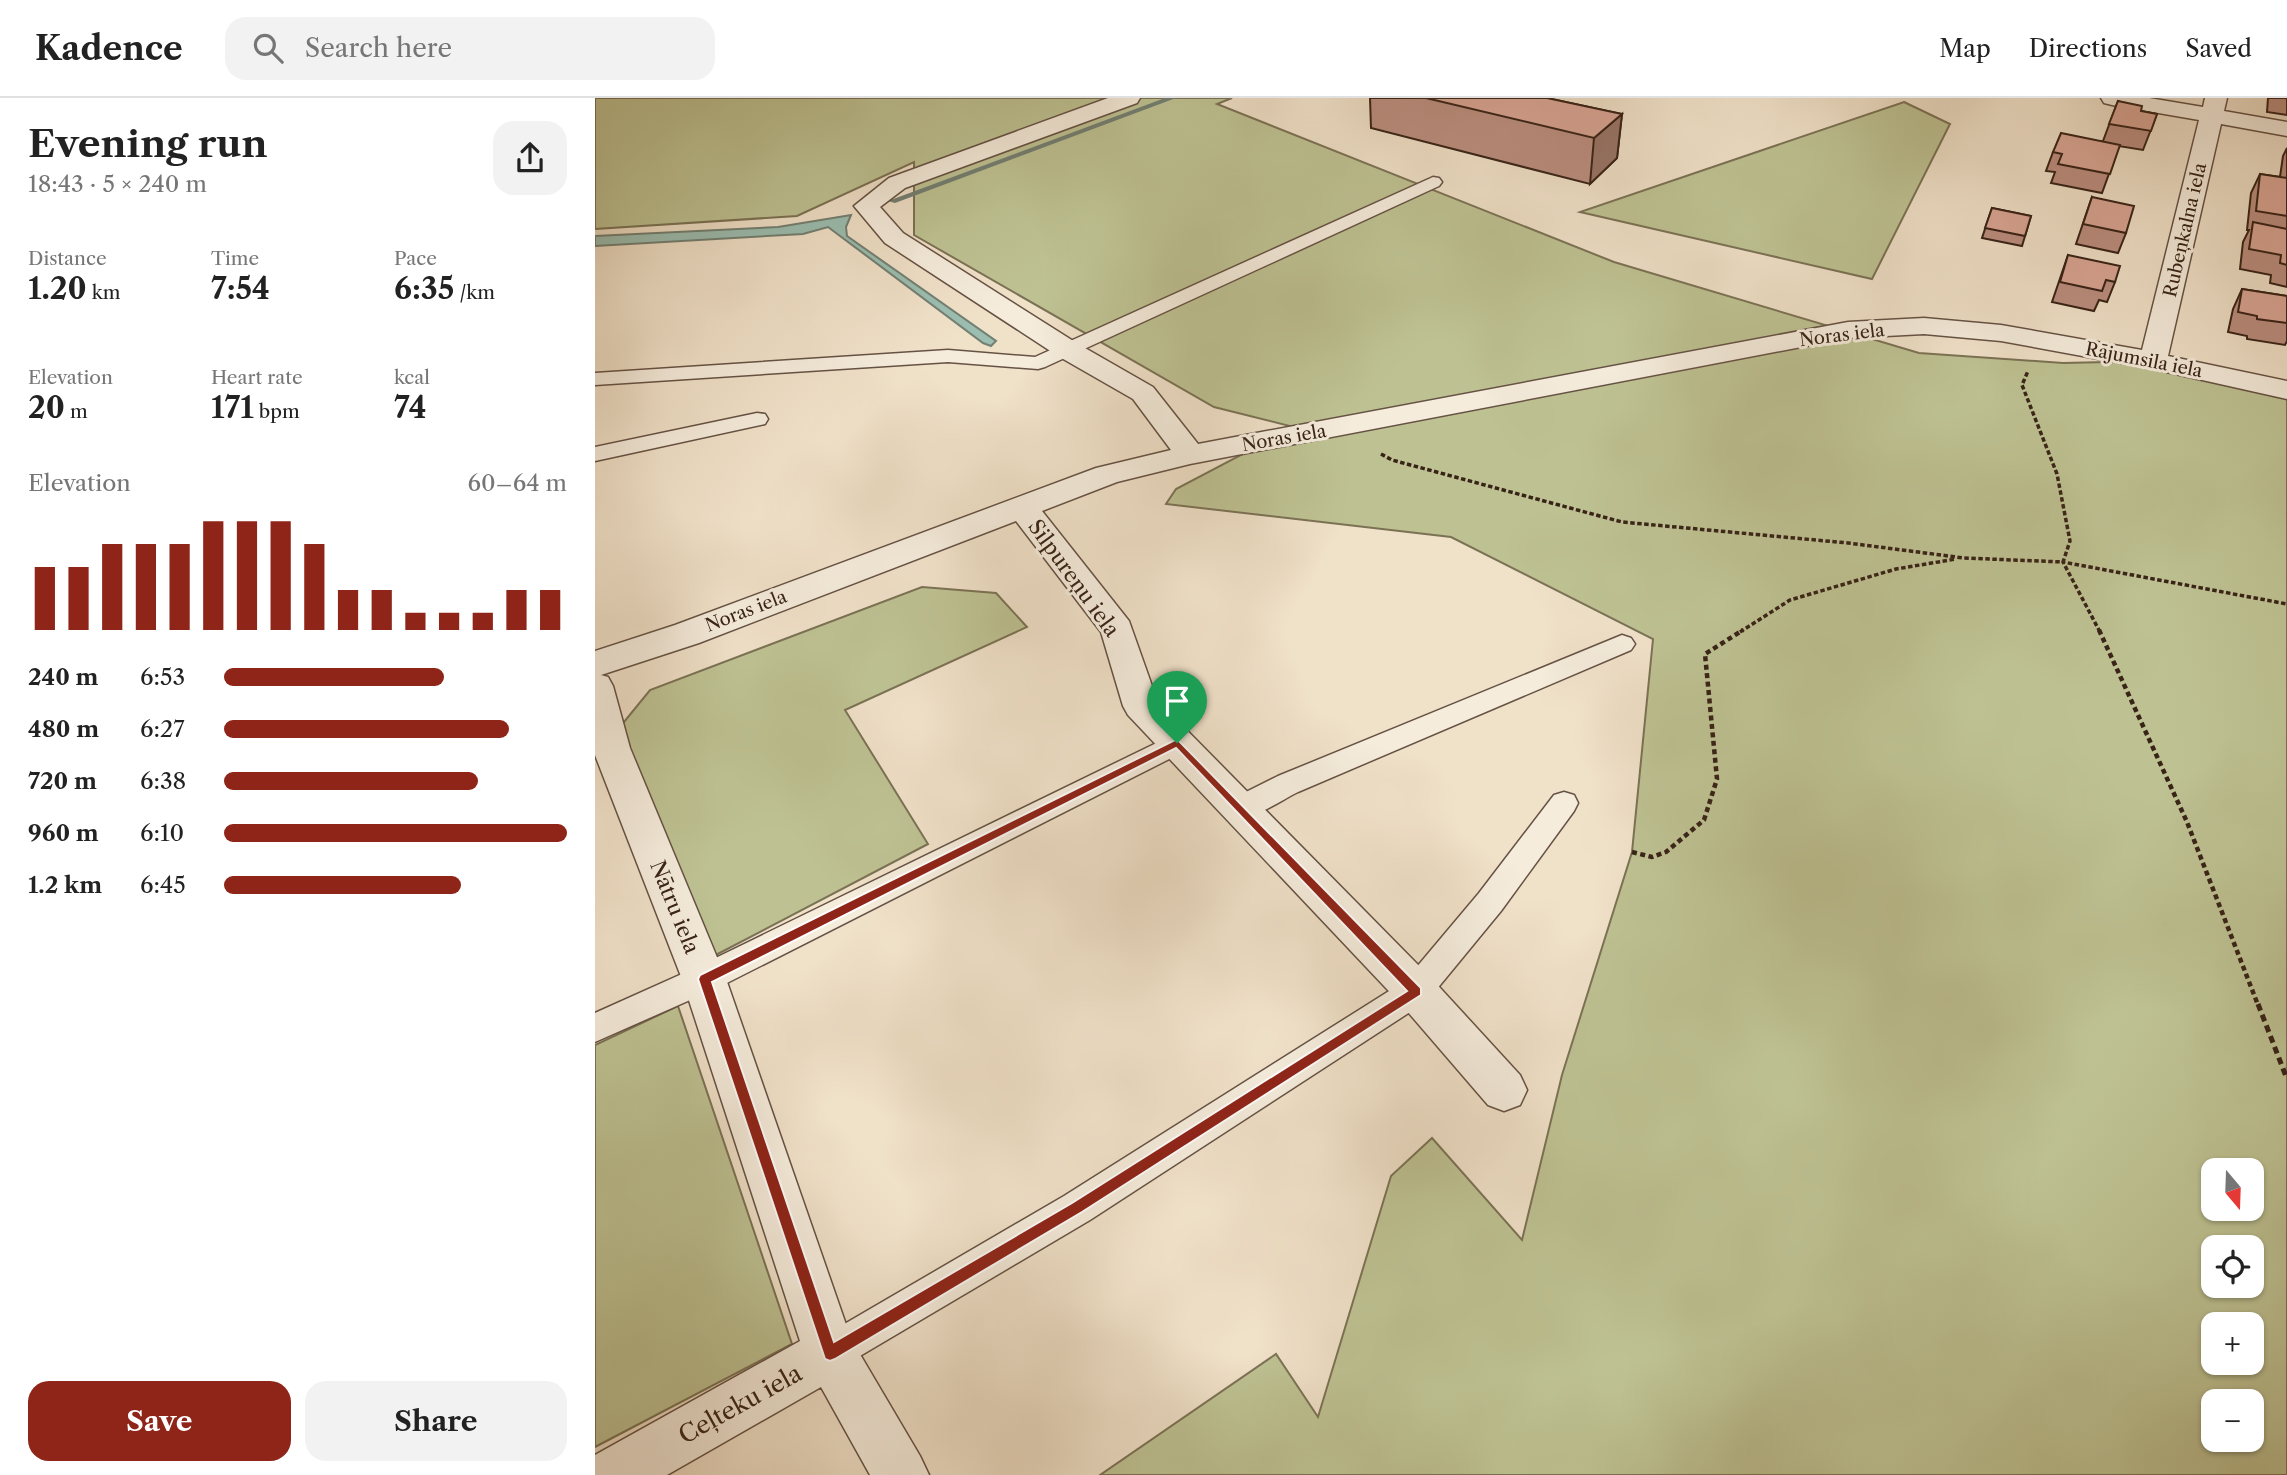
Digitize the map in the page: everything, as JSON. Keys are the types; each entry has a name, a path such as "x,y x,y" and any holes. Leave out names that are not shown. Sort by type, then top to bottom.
{"street":[{"path":"1128,98 897,183 866,206 894,238 1068,350 1143,393 1190,455"},
{"path":"2112,98 2214,107 2287,129"},
{"name":"Rubeņkalna iela","path":"2153,361 2214,107"},
{"name":"Noras iela","path":"595,664 687,634 1107,475 1190,455 1848,331 1924,326 2001,333"},
{"name":"Rājumsila iela","path":"2001,333 2153,361 2287,390"},
{"name":"Silpureņu iela","path":"1022,507 1117,629 1141,706 1416,992 1504,1090"},
{"name":"Nātru iela","path":"595,686 611,748 704,979 830,1353 901,1475"},
{"name":"Ceļteku iela","path":"614,1475 830,1353"}],"lane":[{"path":"595,379 948,356 1038,363 1433,182"},
{"path":"595,454 757,419"},
{"path":"1240,808 1288,784 1622,644"},
{"path":"595,1028 704,979 1177,743"},
{"path":"830,1353 1077,1208 1416,992 1490,902 1564,803"}],"path":[{"path":"2067,345 2031,361 2022,385 2057,474 2070,541 2063,562 2106,643 2187,821 2287,1079"},
{"path":"1338,429 1392,460 1622,522 1848,543 1964,558 2063,562 2287,604"},
{"path":"1632,852 1652,857 1667,852 1704,820 1717,779 1705,654 1790,600 1896,569 1964,558"}],"green space":[{"path":"595,98 1232,98 1217,104 1614,262 1919,353 2063,363 2153,361 2287,390 2287,1475 1100,1475 1276,1354 1318,1417 1391,1176 1432,1138 1522,1240 1562,1075 1632,852 1653,639 1451,537 1166,504 1176,489 1294,427 1214,407 914,235 914,162 797,216 595,229"},
{"path":"1904,102 1950,124 1872,279 1580,212"},
{"path":"922,587 996,593 1027,627 845,710 928,844 710,958 615,733 650,690"},
{"path":"678,1006 792,1344 595,1447 595,1045"}],"shaded area":[{"path":"851,215 846,227 847,236 996,341 991,346 983,343 828,227 803,234 595,246 595,236 778,227"}],"building":[{"path":"1426,98 1547,98 1622,114 1594,138"},
{"path":"2118,101 2142,106 2141,111 2157,114 2151,131 2109,124"},
{"path":"2061,133 2120,145 2110,174 2058,164 2062,154 2053,152"},
{"path":"2260,174 2287,178 2287,216 2256,211"},
{"path":"2092,197 2134,206 2126,233 2083,224"},
{"path":"1992,208 2031,216 2025,236 1985,228"},
{"path":"2253,222 2287,229 2287,265 2280,263 2281,255 2249,249"},
{"path":"2068,255 2120,266 2115,282 2106,280 2102,291 2060,282"},
{"path":"2242,289 2287,296 2287,323 2257,319 2257,316 2238,312"}],"waterway":[{"path":"892,201 1172,98"}],"route":[{"path":"1177,743 1416,992 1077,1208 830,1353 704,979 1177,743"}]}
